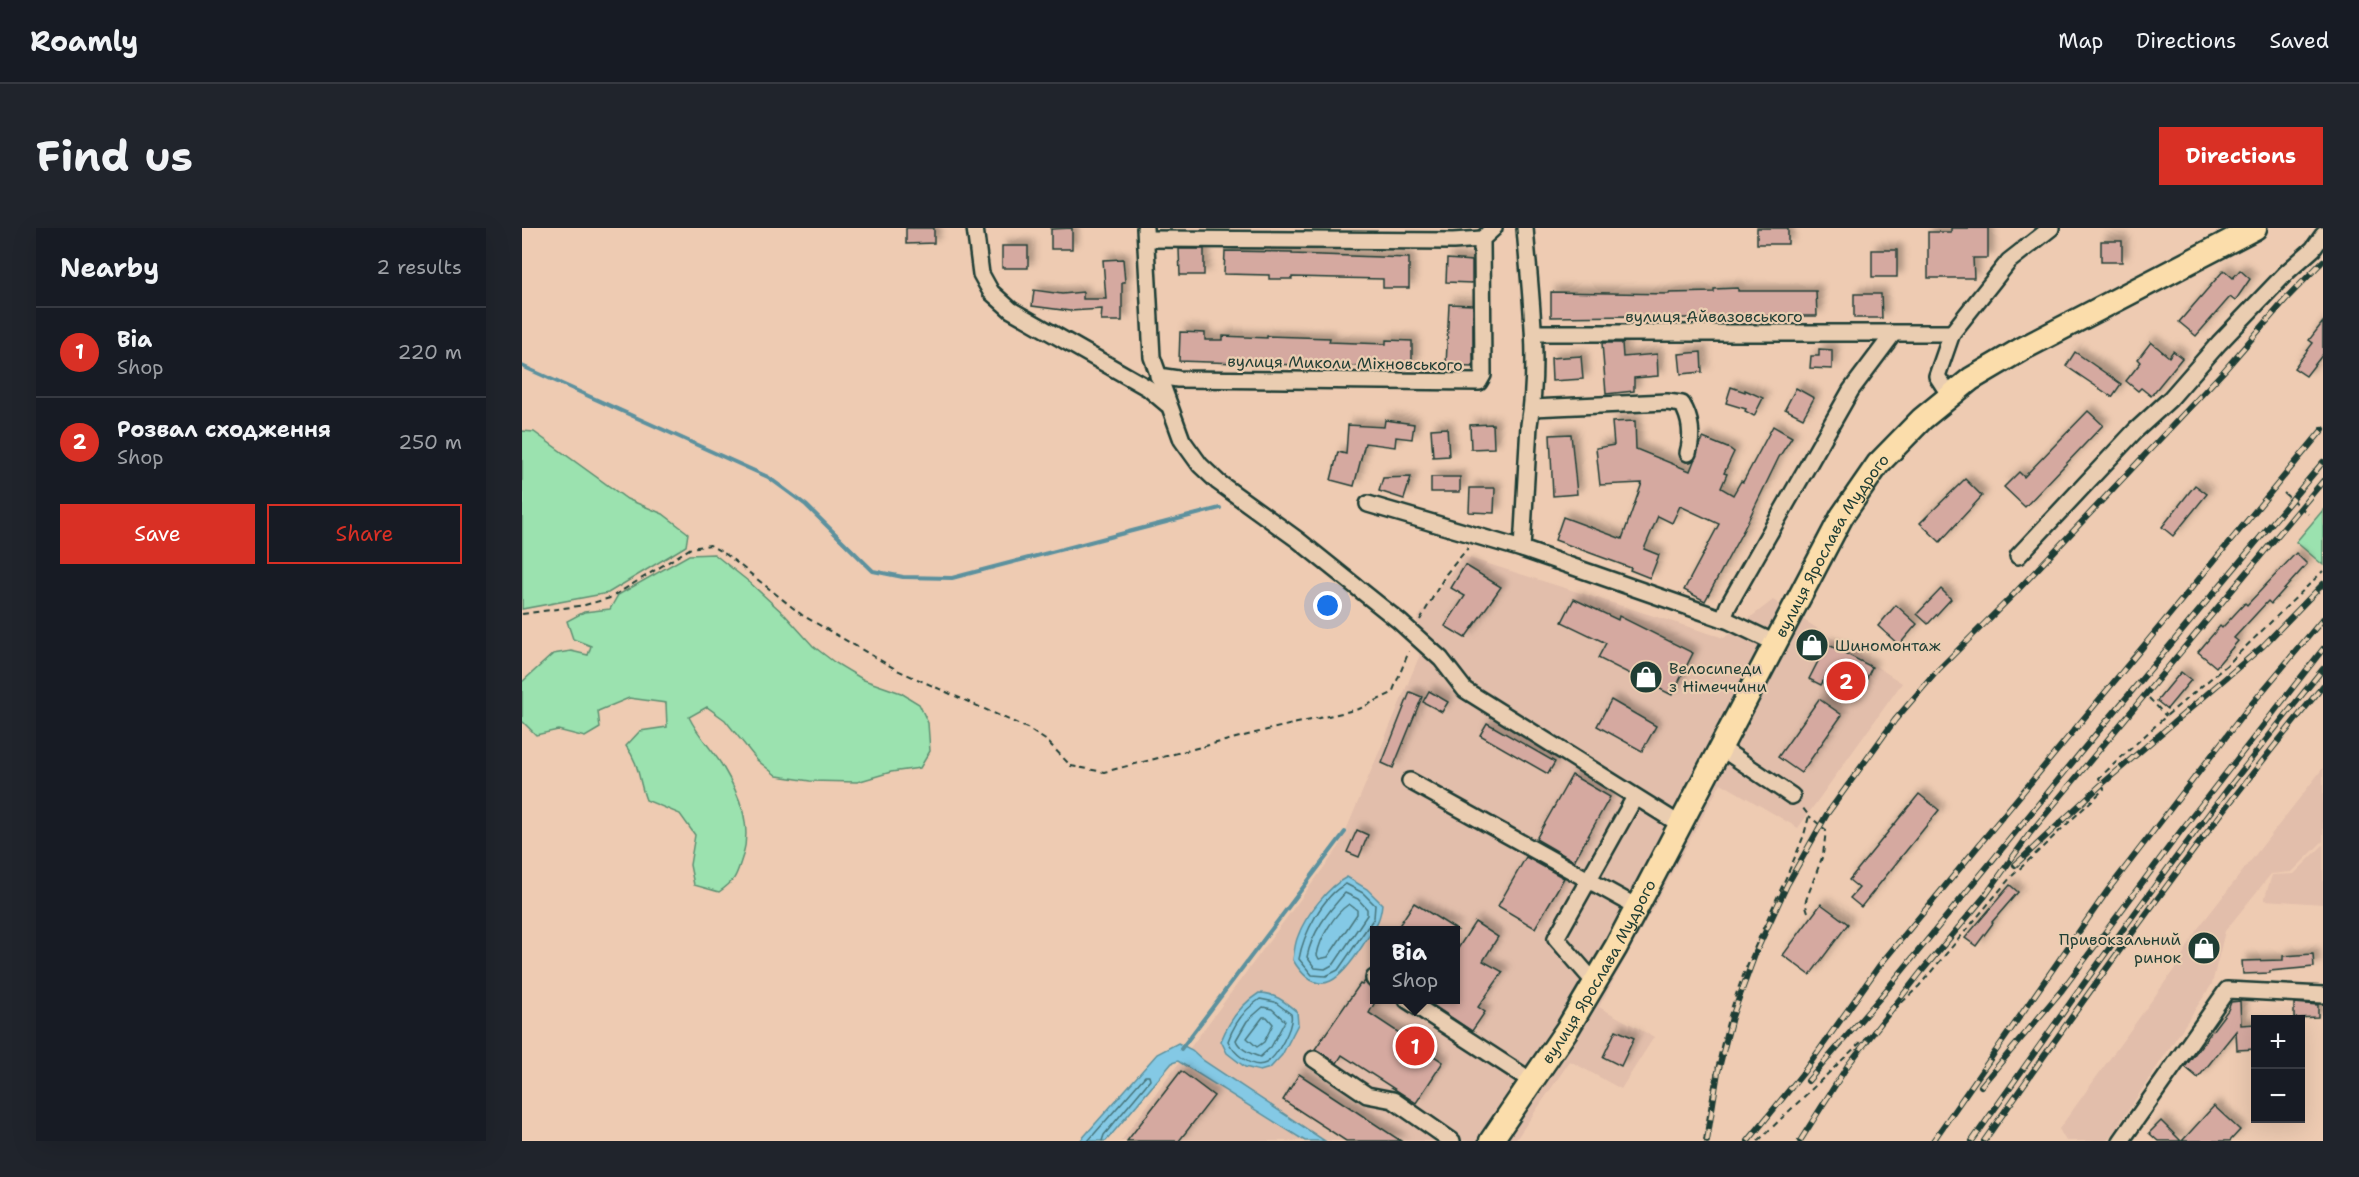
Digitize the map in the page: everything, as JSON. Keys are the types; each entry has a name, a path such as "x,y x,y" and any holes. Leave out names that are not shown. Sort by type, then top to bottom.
{"highway":[{"name":"вулиця Ярослава Мудрого","path":"1491,1141 1533,1082 1595,983 1681,825 1842,516 1878,464 1922,419 1971,379 2022,349 2255,228"}],"street":[{"path":"975,228 981,274 992,292 1011,310 1149,388 1169,406"},
{"path":"1522,549 1532,408 1534,333 1524,228"},
{"path":"1950,396 1937,376 1952,333 2009,261 2051,228"},
{"path":"1488,233 1453,241 1146,233 1149,331 1152,357 1158,376 1182,440 1200,465 1218,482 1325,562 1398,621 1414,638 1441,659 1465,690 1474,697 1681,825"},
{"name":"вулиця Миколи Міхновського","path":"1158,376 1178,379 1479,382 1483,375 1488,233"},
{"path":"2018,556 2135,431 2170,399 2219,343 2287,272 2313,249 2323,235"},
{"name":"вулиця Айвазовського","path":"1534,333 1952,333"},
{"path":"1723,619 1728,606 1851,390 1893,334"},
{"path":"1532,408 1667,402 1682,404 1689,417 1691,434 1688,453"},
{"path":"1368,504 1522,549 1723,619 1775,643"},
{"path":"1721,748 1792,796"},
{"path":"1410,781 1637,907"},
{"path":"1595,983 1556,938 1635,797"},
{"path":"2121,1141 2227,990 2323,995"},
{"path":"1415,1004 1533,1082"},
{"path":"1314,1059 1366,1095 1393,1100 1452,1141"}],"path":[{"path":"2284,493 2308,514"},
{"path":"522,614 610,598 692,548 710,545 727,555 802,615 897,670 1027,728 1047,741 1071,766 1104,772 1359,709 1392,693 1421,618 1446,574 1469,546 1472,535"},
{"path":"1758,1141 1919,986 2011,877 2104,789 2099,778 2166,716 2227,665 2323,571"},
{"path":"2149,698 2166,716"},
{"path":"1792,796 1809,816 1826,830 1823,855 1805,903 1808,912"},
{"path":"1704,1141 1715,1072 1728,1017 1753,952 1790,871 1809,816"}],"shaded area":[{"path":"1463,556 1724,638 1773,600 1902,683 1798,828 1721,783 1599,1007 1654,1037 1621,1089 1570,1061 1515,1141 1121,1141 1339,847 1419,657 1417,619"},
{"name":"Привокзальний ринок","path":"2323,768 2323,841 2292,872 2271,874 2225,931 2212,984 2108,1141 2066,1141 2059,1129 2178,964 2196,931"},
{"path":"2323,845 2323,904 2264,900 2272,875 2294,874"}],"green space":[{"path":"522,431 534,432 627,499 663,514 688,533 686,546 608,593 522,609"},
{"path":"2323,510 2323,565 2296,542"},
{"path":"714,554 748,581 785,615 813,646 834,662 864,680 901,693 919,704 928,723 930,751 920,768 891,772 857,782 810,781 777,776 757,760 725,720 707,707 689,717 729,777 739,799 745,821 745,843 739,868 733,880 719,892 694,885 690,865 695,835 680,814 646,800 636,766 626,746 640,731 667,727 666,703 629,698 598,711 600,728 585,737 558,730 536,735 522,721 522,682 553,654 571,651 588,655 591,646 573,639 567,621 584,612 610,609 618,595 689,555"}],"water":[{"path":"1347,877 1367,889 1382,904 1380,917 1376,926 1370,926 1370,935 1339,975 1331,981 1322,983 1313,981 1303,974 1293,960 1297,939 1301,928 1318,902"},
{"path":"1259,993 1275,996 1297,1012 1298,1024 1282,1055 1270,1068 1260,1071 1245,1067 1227,1053 1221,1041 1236,1014"},
{"path":"1178,1043 1192,1050 1204,1061 1325,1141 1305,1141 1178,1061 1172,1063 1106,1141 1080,1141 1157,1054"}],"building":[{"path":"906,228 934,228 934,243 906,244"},
{"path":"1072,228 1072,249 1051,249 1051,229"},
{"path":"1757,228 1788,228 1788,244 1757,244"},
{"path":"1951,228 1988,228 1988,258 1973,258 1974,278 1928,278 1928,232 1951,232"},
{"path":"2101,241 2122,241 2122,262 2101,262"},
{"path":"1002,246 1028,246 1028,268 1002,268"},
{"path":"1179,249 1204,249 1204,275 1180,275"},
{"path":"1872,250 1897,250 1897,277 1872,277"},
{"path":"1225,251 1409,258 1409,288 1383,288 1383,279 1292,277 1292,279 1269,279 1269,275 1224,274"},
{"path":"1123,259 1125,282 1122,282 1122,321 1101,321 1102,309 1070,311 1032,306 1034,290 1062,294 1083,292 1083,299 1106,299 1103,260"},
{"path":"1447,259 1472,261 1472,283 1446,282"},
{"path":"2224,270 2233,278 2240,270 2250,279 2235,301 2230,297 2196,336 2179,322"},
{"path":"1738,288 1738,291 1816,291 1817,316 1738,316 1738,319 1714,319 1714,317 1635,319 1635,316 1551,317 1551,292 1669,294 1714,292 1714,289"},
{"path":"1854,294 1881,294 1882,318 1854,318"},
{"path":"1449,304 1473,305 1473,367 1446,366"},
{"path":"2323,322 2323,354 2306,376 2294,368 2313,343 2309,340"},
{"path":"1180,332 1205,333 1205,340 1223,340 1223,336 1267,338 1267,336 1330,338 1329,342 1386,344 1386,340 1412,341 1412,365 1329,366 1179,361"},
{"path":"2151,342 2169,357 2173,351 2182,358 2151,396 2141,388 2138,391 2126,381 2141,362 2138,359"},
{"path":"1602,343 1622,343 1623,357 1657,354 1658,376 1634,378 1634,391 1606,394"},
{"path":"1819,349 1832,350 1832,369 1810,368 1811,356 1819,356"},
{"path":"1701,352 1702,372 1681,374 1679,354"},
{"path":"2075,352 2121,384 2112,397 2066,366"},
{"path":"1581,356 1583,379 1552,381 1551,358"},
{"path":"1731,387 1763,398 1754,416 1745,411 1746,409 1726,403"},
{"path":"1796,388 1814,398 1803,418 1785,409"},
{"path":"2088,411 2103,425 2025,507 2004,487 2019,472 2024,477"},
{"path":"1385,420 1414,424 1412,439 1396,437 1395,447 1365,443 1354,486 1331,480 1338,452 1346,454 1348,425 1384,427"},
{"path":"1635,421 1636,449 1690,471 1703,438 1734,452 1724,473 1727,474 1721,488 1733,495 1741,481 1743,482 1773,426 1792,437 1779,457 1705,601 1684,590 1719,524 1680,506 1672,523 1658,516 1644,549 1659,555 1650,578 1630,570 1631,568 1555,540 1563,517 1622,539 1642,483 1600,485 1596,448 1614,445 1612,422"},
{"path":"1493,424 1494,448 1471,449 1470,425"},
{"path":"1447,428 1449,456 1433,457 1431,429"},
{"path":"1571,434 1577,494 1553,496 1550,435"},
{"path":"1411,477 1404,499 1379,491 1383,478"},
{"path":"1431,477 1460,477 1460,492 1431,492"},
{"path":"1965,479 1982,496 1940,542 1920,523"},
{"path":"2195,485 2207,494 2173,536 2162,527"},
{"path":"1470,488 1495,488 1494,513 1469,512"},
{"path":"2296,553 2307,564 2271,604 2268,601 2234,638 2238,641 2216,667 2198,652 2220,626 2222,628 2245,603 2247,605"},
{"path":"1465,565 1501,587 1465,638 1445,626 1465,596 1451,588"},
{"path":"1941,589 1951,599 1928,624 1917,614"},
{"path":"1574,599 1618,620 1619,616 1693,653 1672,695 1598,658 1606,643 1562,622"},
{"path":"1896,605 1917,624 1899,645 1878,626"},
{"path":"1827,644 1872,667 1861,690 1828,672 1821,685 1809,679"},
{"path":"2181,672 2191,680 2167,709 2157,701"},
{"path":"1429,691 1448,702 1442,712 1423,702"},
{"path":"1410,692 1422,697 1393,768 1382,763"},
{"path":"1819,699 1842,715 1801,773 1778,757"},
{"path":"1611,700 1656,726 1642,751 1597,726"},
{"path":"1487,723 1555,762 1548,774 1480,735"},
{"path":"1572,775 1610,797 1574,861 1536,839"},
{"path":"1919,794 1939,810 1861,907 1850,898 1859,888 1849,880"},
{"path":"1357,830 1368,835 1359,857 1347,852"},
{"path":"1526,857 1564,878 1535,928 1498,906"},
{"path":"2010,885 2018,892 1992,922 1976,946 1965,938"},
{"path":"1414,903 1451,926 1399,926"},
{"path":"1821,904 1848,924 1810,975 1783,955"},
{"path":"1475,922 1498,937 1483,961 1503,972 1478,1007 1485,1012 1472,1031 1432,1004 1460,1004 1460,945"},
{"path":"2313,954 2314,967 2243,974 2242,961 2283,960 2283,956"},
{"path":"1365,981 1370,987 1370,1004 1374,1004 1369,1013 1443,1062 1416,1103 1342,1055 1337,1063 1315,1049 1360,984 1362,985"},
{"path":"2240,1001 2241,1025 2251,1024 2251,1049 2237,1050 2236,1031 2198,1078 2185,1067 2228,1010 2231,1002"},
{"path":"2294,1003 2318,1005 2318,1017 2294,1015"},
{"path":"1616,1030 1634,1038 1621,1066 1603,1057"},
{"path":"1181,1071 1214,1096 1179,1141 1127,1141"},
{"path":"1299,1074 1401,1141 1346,1141 1283,1100"},
{"path":"2214,1106 2240,1130 2230,1141 2182,1141"},
{"path":"2161,1121 2181,1141 2158,1141 2149,1133"}],"waterway":[{"path":"522,366 768,477 806,505 873,571 903,577 952,578 1220,508"},
{"path":"1181,1049 1345,832"}],"railway":[{"path":"1707,1141 1718,1072 1732,1017 1756,952 1787,885 1827,814 1895,720 1938,670 2014,594 2223,372 2286,299 2323,261"},
{"path":"1748,1141 1803,1073 1879,966 2323,429"},
{"path":"1808,1081 1879,999 2323,462"},
{"path":"1800,1141 1848,1065 1921,972 1985,896 2030,833 2323,481"},
{"path":"2015,865 2101,785 2263,646 2323,584"},
{"path":"1933,1141 2108,890 2245,712 2323,619"},
{"path":"1981,1086 2062,990 2180,832 2323,649"},
{"path":"1972,1141 2187,843 2323,669"},
{"path":"1984,1141 2191,853 2323,686"}],"place":[{"name":"Шиномонтаж","path":"1812,645"},
{"name":"Велосипеди з Німеччини","path":"1646,677"},
{"name":"Розвал сходження","path":"1846,681"},
{"name":"Привокзальний ринок","path":"2204,948"},
{"name":"Віа","path":"1415,1046"}]}
